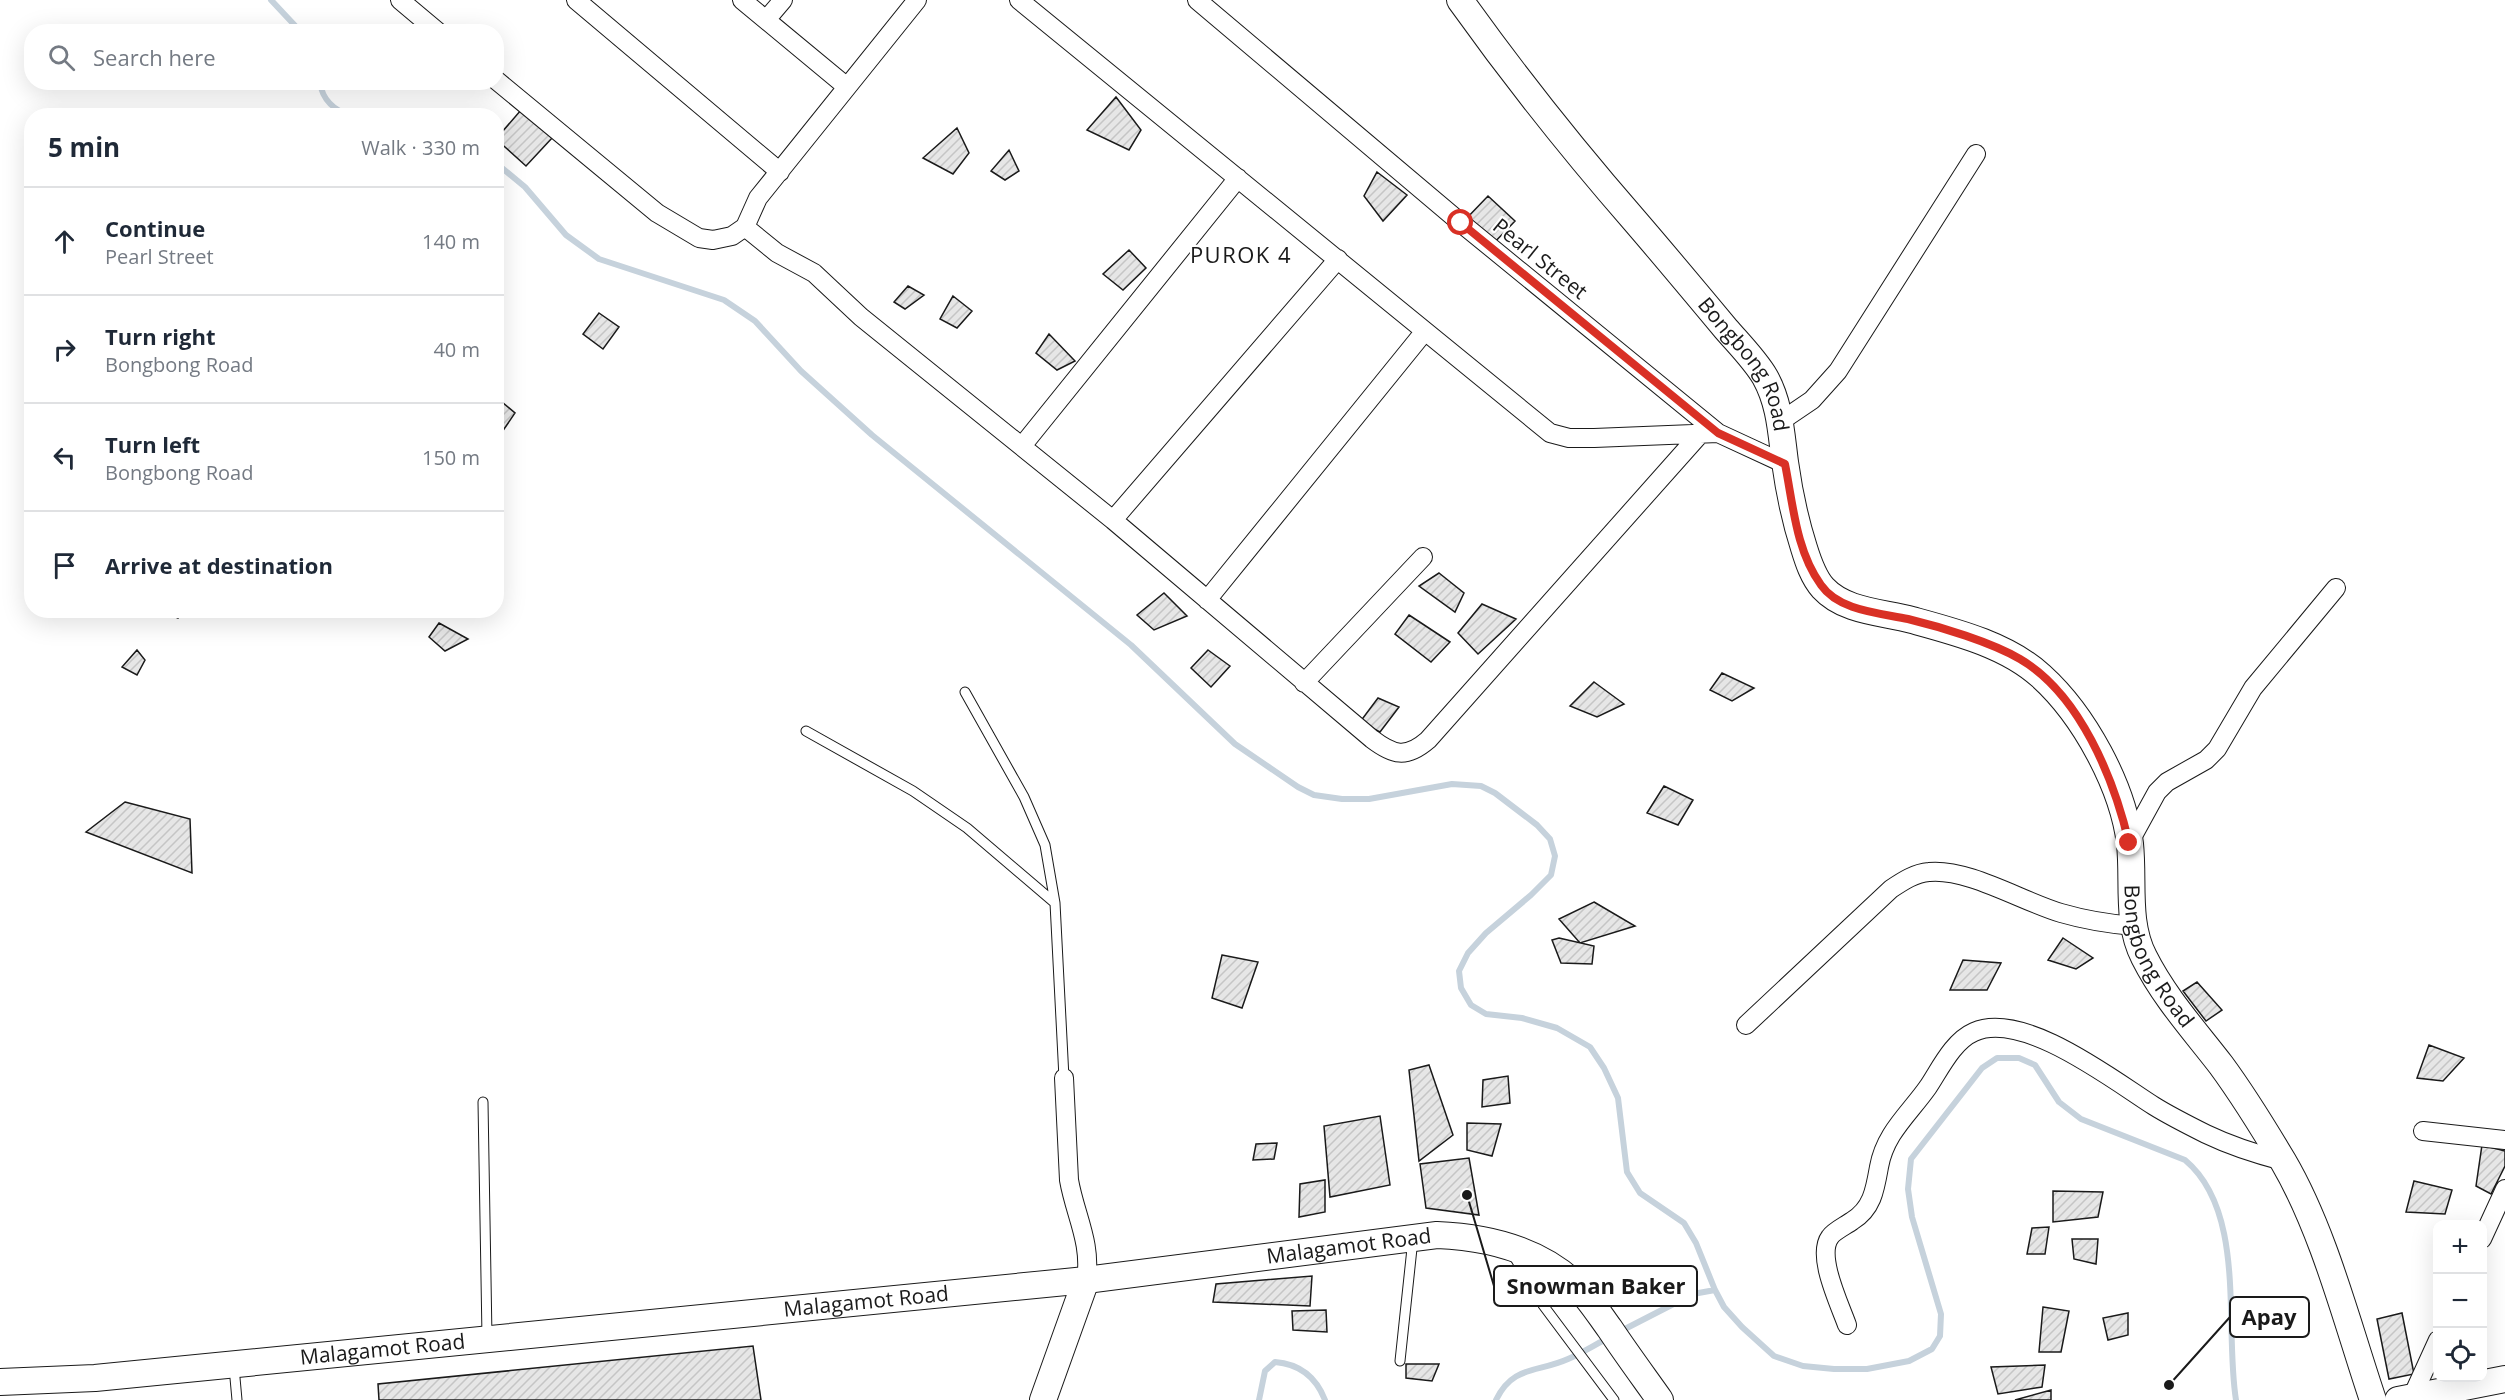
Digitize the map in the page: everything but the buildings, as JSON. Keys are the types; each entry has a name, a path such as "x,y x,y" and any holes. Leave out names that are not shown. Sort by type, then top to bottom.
{"street":[{"path":"400,0 428,24"},
{"path":"576,0 780,172"},
{"path":"742,0 847,87"},
{"path":"766,20 783,0"},
{"path":"504,87 657,213 699,238 713,240 732,236 745,227 758,198 917,0"},
{"path":"1019,0 1550,433 1569,438 1710,433"},
{"name":"Pearl Street","path":"1197,0 1710,433 1785,464"},
{"name":"Bongbong Road","path":"1460,0 1578,156 1680,273 1763,374 1776,401 1781,421 1785,464 1798,532 1809,563 1822,587 1840,600 1863,610 1912,620 1986,643 2021,659 2042,676 2064,700 2100,756 2114,788 2129,843 2134,926 2142,953 2160,985 2222,1066 2283,1161 2310,1216 2373,1400"},
{"path":"1781,421 1812,399 1838,371 1976,154"},
{"path":"1022,446 1238,178"},
{"path":"745,227 777,253 814,273 861,317 1113,520 1382,746 1401,754 1412,752 1421,746 1710,433"},
{"path":"1113,520 1338,260"},
{"path":"1207,600 1425,331"},
{"path":"1304,682 1423,557"},
{"path":"2129,843 2157,792 2167,782 2206,760 2217,749 2253,688 2336,588"},
{"path":"1746,1024 1891,889 1906,879 1929,872 1960,875 2061,913 2094,921 2134,926"},
{"path":"1847,1324 1830,1281 1827,1244 1830,1237 1862,1216 1870,1203 1882,1150 1897,1123 1926,1090 1963,1039 1975,1031 1994,1028 2022,1032 2052,1042 2156,1107 2205,1134 2239,1149 2283,1161"},
{"path":"1042,1400 1086,1280 1089,1262 1088,1246 1069,1180 1064,1078"},
{"path":"2423,1131 2505,1140"},
{"path":"2487,1228 2505,1189"},
{"name":"Malagamot Road","path":"0,1382 95,1378 1086,1280 1413,1237 1463,1236 1508,1245 1558,1270 1592,1303 1660,1400"},
{"path":"2405,1399 2433,1349"},
{"path":"2405,1399 2505,1379"}],"lane":[{"path":"965,692 1037,821 1045,845 1055,903 1064,1078"},
{"path":"806,731 913,791 958,822 1055,903"},
{"path":"483,1102 487,1339"},
{"path":"1400,1361 1413,1237"},
{"path":"1508,1245 1531,1287 1614,1400"},
{"path":"234,1364 237,1400"}],"waterway":[{"path":"271,0 294,24"},
{"path":"322,90 330,104 336,108"},
{"path":"504,170 525,187 566,235 599,259 724,300 755,321 801,371 872,435 1131,645 1235,744 1298,787 1314,795 1342,799 1369,799 1452,784 1481,786 1495,793 1537,825 1550,839 1555,856 1551,875 1486,933 1468,953 1459,971 1461,988 1471,1005 1486,1014 1522,1018 1557,1028 1590,1047 1604,1068 1618,1098 1627,1172 1640,1193 1684,1223 1696,1243 1724,1307 1774,1356 1803,1366 1867,1369 1909,1361 1932,1349 1940,1336 1941,1314 1912,1217 1908,1189 1911,1159 1982,1068 1997,1058 2019,1058 2035,1065 2059,1102 2081,1119 2185,1160 2204,1182 2217,1209 2225,1240 2236,1400"},
{"path":"1619,1332 1693,1294 1715,1290"},
{"path":"1496,1400 1510,1381 1518,1375 1568,1359 1610,1337"},
{"path":"1259,1400 1265,1371 1275,1362 1284,1363 1306,1373 1317,1385 1325,1400"}],"place":[{"name":"Snowman Baker","path":"1467,1195"},
{"name":"Apay","path":"2169,1385"}],"district":[{"name":"PUROK 4","path":"1241,255"}],"route":[{"path":"1461,223 1718,433 1785,464 1798,532 1809,563 1822,587 1840,600 1863,610 1912,620 1986,643 2021,659 2042,676 2064,700 2100,756 2114,788 2129,843"}]}
